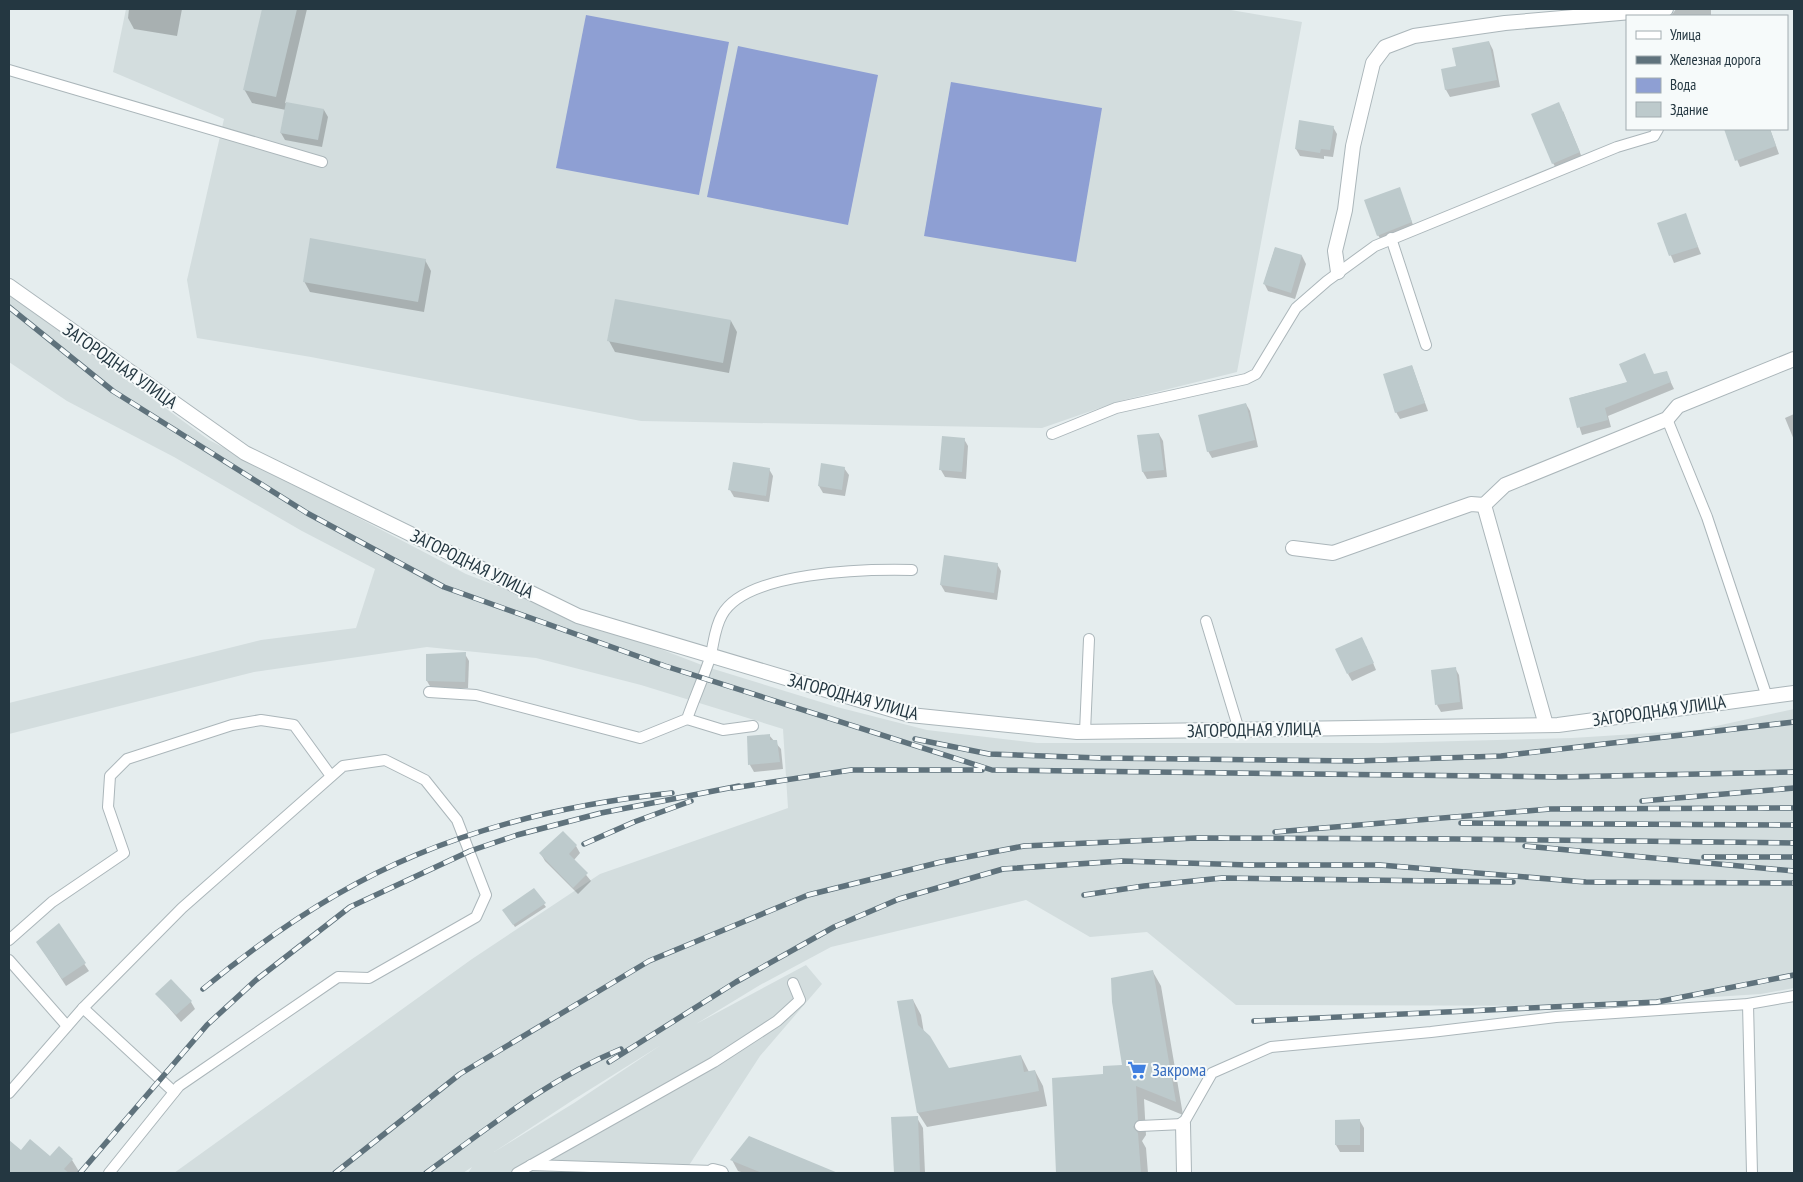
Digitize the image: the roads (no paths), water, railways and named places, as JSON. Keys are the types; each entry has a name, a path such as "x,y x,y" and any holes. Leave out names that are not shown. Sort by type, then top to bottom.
{"street":[{"path":"1338,272 1335,251 1345,210 1353,146 1374,63 1385,46 1414,36 1504,23 1626,15 1666,9"},
{"name":"ЗАГОРОДНАЯ УЛИЦА","path":"9,286 245,454 578,616 910,715 1085,732 1546,725 1794,693"},
{"path":"1293,548 1333,552 1471,504 1484,505 1505,484 1667,419 1678,406 1794,359"},
{"path":"1484,505 1546,725"},
{"path":"1183,1124 1184,1173"}],"lane":[{"path":"9,70 322,162"},
{"path":"1052,434 1116,408 1246,379 1256,374 1296,308 1338,272 1375,246 1617,147 1654,136 1657,130"},
{"path":"1391,238 1426,345"},
{"path":"1667,419 1707,517 1767,697"},
{"path":"687,719 710,656 714,634 722,613 747,591 821,574 868,569 912,570"},
{"path":"1206,621 1239,730"},
{"path":"1085,732 1089,639"},
{"path":"429,692 476,695 640,738 687,719 722,730 753,726"},
{"path":"9,940 52,902 124,853 108,807 110,776 127,759 232,725 261,720 294,725 331,776"},
{"path":"9,1093 83,1008 182,908 344,766 385,760 424,780 457,820 474,860 486,895 476,917 369,978 338,977 179,1086 109,1173"},
{"path":"9,960 67,1026"},
{"path":"517,1173 714,1062 777,1021 800,1000 793,983"},
{"path":"1140,1126 1183,1124 1212,1073 1271,1047 1431,1032 1556,1016 1748,1004 1794,996"},
{"path":"1748,1004 1752,1173"},
{"path":"83,1008 174,1092"},
{"path":"531,1165 714,1172"}],"water":[{"path":"586,15 729,42 699,195 556,168"},
{"path":"738,46 878,75 848,225 707,197"},
{"path":"951,82 1102,108 1076,262 924,236"}],"railway":[{"path":"9,307 113,391 307,513 444,587 665,666 992,770 1561,777 1794,772"},
{"path":"915,739 989,754 1100,758 1356,761 1501,756 1794,722"},
{"path":"733,788 851,770 982,770"},
{"path":"80,1173 207,1025 256,980 350,907 470,851 517,835 601,813 739,786"},
{"path":"1642,801 1794,788"},
{"path":"203,989 252,950 332,897 416,855 478,832 542,815 607,802 672,793"},
{"path":"584,844 634,822 691,801"},
{"path":"1275,832 1550,809 1794,808"},
{"path":"1461,823 1794,825"},
{"path":"335,1173 460,1074 649,961 808,895 941,862 1024,846 1196,838 1794,843"},
{"path":"1525,846 1794,871"},
{"path":"1704,857 1794,857"},
{"path":"609,1062 736,982 834,927 899,899 1003,869 1122,861 1249,865 1380,865 1586,882 1794,883"},
{"path":"1084,895 1144,886 1222,878 1513,882"},
{"path":"1254,1021 1657,1002 1794,975"},
{"path":"426,1173 496,1121 544,1089 621,1049"}],"place":[{"name":"Закрома","path":"1137,1070"}]}
